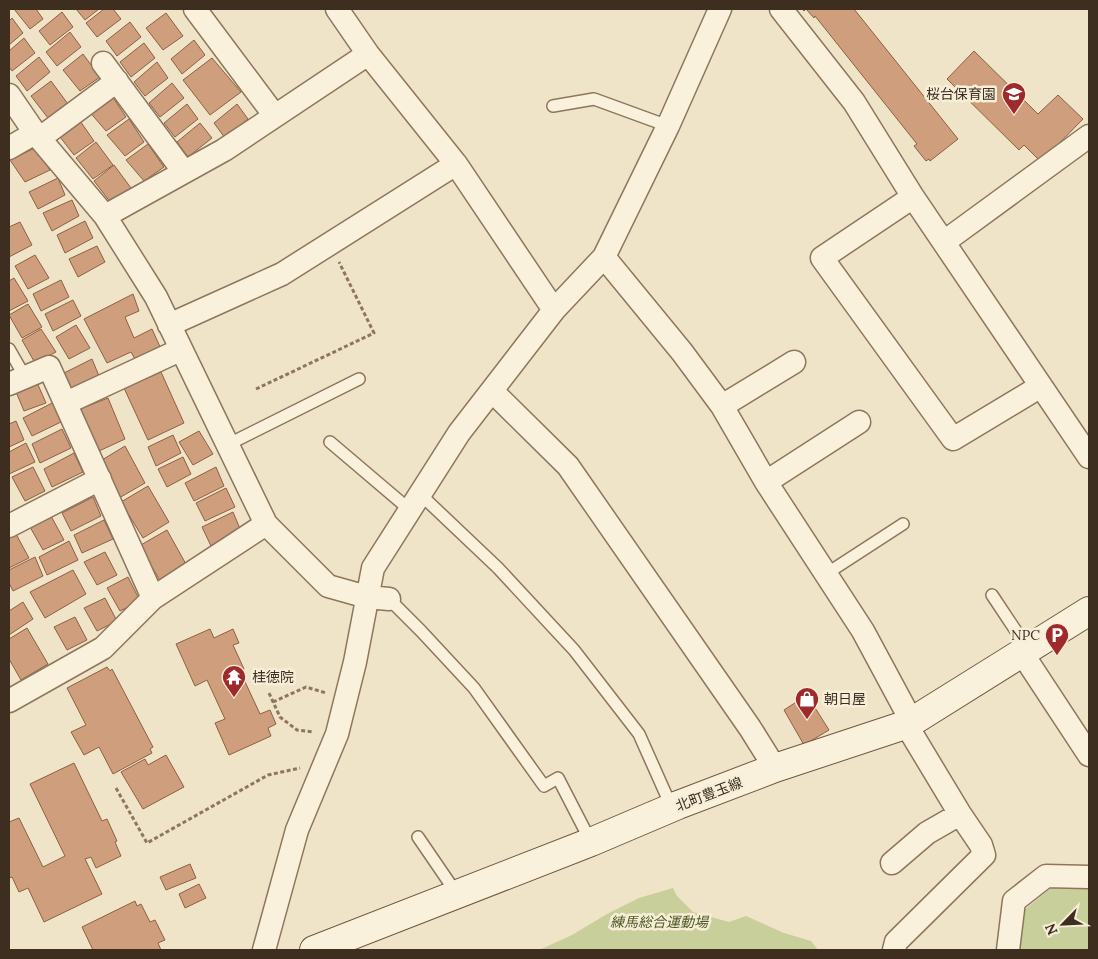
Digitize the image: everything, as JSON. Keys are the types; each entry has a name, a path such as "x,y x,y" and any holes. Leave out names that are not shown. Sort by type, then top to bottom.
{"main road":[{"name":"北町豊玉線","path":"314,950 775,768 908,724 1089,611"}],"street":[{"path":"195,9 275,116"},
{"path":"338,9 368,54 456,164 554,310"},
{"path":"780,9 854,102 913,196 1089,457"},
{"path":"264,950 297,830 337,734 355,662 378,598 373,568 459,433 554,310 604,257 668,126 713,12"},
{"path":"105,216 224,150 368,54"},
{"path":"103,63 184,172"},
{"path":"9,148 38,135 117,81"},
{"path":"9,95 38,135 105,216 156,297 180,350 266,524 328,586 378,598"},
{"path":"944,242 1089,136"},
{"path":"169,325 282,274 456,164"},
{"path":"913,196 822,258 953,438 1041,386"},
{"path":"604,257 682,352 722,406 766,482 863,631 906,711 910,731 981,845 984,855 896,942 894,950"},
{"path":"66,403 180,350"},
{"path":"722,406 794,362"},
{"path":"17,381 49,367 153,598"},
{"path":"492,390 568,466 750,728 775,768"},
{"path":"766,482 859,422"},
{"path":"9,526 100,480"},
{"path":"9,700 102,648 153,598 266,524"},
{"path":"1025,651 1089,755"},
{"path":"892,863 927,833 960,814"},
{"path":"1008,950 1014,901 1046,876 1089,877"}],"lane":[{"path":"552,106 594,99 668,126"},
{"path":"9,349 17,381"},
{"path":"227,445 359,379"},
{"path":"330,442 415,502 498,568 574,650 639,734 672,808"},
{"path":"826,574 903,524"},
{"path":"992,595 1025,651"},
{"path":"378,598 421,631 474,688 544,786 558,778 591,842"},
{"path":"418,837 457,894"}],"path":[{"path":"256,389 374,333 330,243"},
{"path":"273,702 306,687 346,700"},
{"path":"269,693 280,717 297,730 337,734"},
{"path":"116,788 146,843 268,775 325,763"}],"green space":[{"path":"1056,884 1089,887 1089,950 1016,950 1023,911"},
{"name":"練馬総合運動場","path":"673,888 677,896 693,912 729,922 746,916 784,933 811,941 818,950 539,950 572,935 639,898"}],"building":[{"path":"14,9 36,9 43,19 30,29"},
{"path":"76,9 99,9 85,20"},
{"path":"104,9 113,9 121,19 97,37 86,23"},
{"path":"806,9 854,9 958,139 930,161 929,159 926,161 914,146 917,144 815,16 814,18"},
{"path":"62,12 73,27 50,45 39,31"},
{"path":"166,13 183,36 163,50 146,28"},
{"path":"12,18 23,33 9,45 9,21"},
{"path":"130,22 141,37 117,56 106,41"},
{"path":"70,32 81,47 57,66 46,52"},
{"path":"24,38 35,53 12,71 9,67 9,51"},
{"path":"194,40 205,55 182,74 171,59"},
{"path":"144,43 155,58 131,77 120,62"},
{"path":"974,51 1038,114 1058,95 1083,119 1041,162 1024,145 1019,150 947,79"},
{"path":"83,54 100,77 80,91 63,70"},
{"path":"39,57 50,72 27,91 16,76"},
{"path":"212,58 241,92 210,115 183,80"},
{"path":"157,62 168,78 145,96 134,82"},
{"path":"51,81 68,104 48,118 31,96"},
{"path":"172,83 184,98 160,117 149,103"},
{"path":"110,93 126,117 106,131 88,110"},
{"path":"187,104 198,119 175,137 164,123"},
{"path":"237,104 248,119 225,138 214,123"},
{"path":"78,118 94,141 74,155 57,133"},
{"path":"129,119 144,142 125,156 107,135"},
{"path":"200,123 212,138 188,157 177,142"},
{"path":"96,142 113,165 93,179 76,158"},
{"path":"148,144 164,167 144,181 126,160"},
{"path":"35,148 50,170 25,182 10,160"},
{"path":"114,165 131,188 111,203 94,181"},
{"path":"58,178 65,195 38,209 29,192"},
{"path":"72,200 79,216 52,231 43,213"},
{"path":"85,221 93,238 65,253 57,235"},
{"path":"20,222 32,245 9,257 9,227"},
{"path":"97,246 105,262 78,277 69,259"},
{"path":"35,255 49,278 28,289 15,266"},
{"path":"14,278 28,301 9,311 9,281"},
{"path":"61,280 69,297 41,311 33,294"},
{"path":"133,294 139,311 125,317 134,338 152,329 161,349 136,361 131,352 107,363 84,319"},
{"path":"73,300 81,316 53,331 45,314"},
{"path":"28,304 42,327 22,338 9,315"},
{"path":"76,325 90,348 69,359 56,337"},
{"path":"41,329 56,352 35,363 22,340"},
{"path":"92,359 99,376 72,390 64,373"},
{"path":"161,372 184,423 148,440 124,388"},
{"path":"35,378 46,403 24,411 14,387"},
{"path":"108,398 125,439 99,451 80,409"},
{"path":"54,402 63,421 32,436 23,418"},
{"path":"16,421 24,440 9,447 9,424"},
{"path":"62,429 71,448 40,463 32,444"},
{"path":"199,431 213,454 193,465 179,442"},
{"path":"173,435 181,453 156,466 148,447"},
{"path":"26,443 35,462 9,474 9,452"},
{"path":"125,446 145,483 119,498 97,463"},
{"path":"74,453 83,472 52,487 44,469"},
{"path":"183,457 191,474 167,487 158,469"},
{"path":"33,467 45,491 25,501 12,477"},
{"path":"216,467 224,486 194,501 185,483"},
{"path":"148,486 169,522 143,538 121,502"},
{"path":"226,488 235,507 205,521 196,503"},
{"path":"93,497 101,516 71,531 62,513"},
{"path":"233,512 241,531 211,546 202,527"},
{"path":"51,516 64,540 43,550 30,527"},
{"path":"104,520 113,539 82,553 74,535"},
{"path":"167,530 187,566 161,582 139,546"},
{"path":"16,534 29,558 9,568 9,538"},
{"path":"69,541 78,560 47,575 39,557"},
{"path":"105,552 117,575 97,585 84,562"},
{"path":"35,557 43,576 13,591 9,583 9,570"},
{"path":"73,570 86,594 45,618 30,592"},
{"path":"128,577 140,601 120,611 107,588"},
{"path":"105,598 117,621 97,631 84,608"},
{"path":"23,602 33,619 9,635 9,611"},
{"path":"75,617 87,640 67,650 54,627"},
{"path":"27,628 48,664 21,680 9,659 9,639"},
{"name":"桂徳院","path":"210,629 214,638 233,629 239,643 233,645 244,669 240,671 260,714 270,710 276,724 268,728 271,736 229,755 215,723 225,719 207,680 195,686 176,644"},
{"path":"107,667 110,671 112,669 153,747 150,749 152,753 113,774 99,747 84,755 71,732 86,725 67,688"},
{"path":"807,695 829,730 804,745 784,710"},
{"path":"166,755 184,787 143,809 121,772 145,759 148,765"},
{"path":"74,763 102,821 107,819 117,841 115,842 121,856 96,868 91,857 85,859 102,894 44,922 28,888 19,892 12,877 9,878 9,822 19,818 43,867 65,856 30,784"},
{"path":"190,864 196,878 166,890 160,877"},
{"path":"199,884 206,898 185,908 179,894"},
{"path":"135,901 137,906 141,904 150,922 155,920 165,940 158,943 161,950 93,950 82,927"}],"place":[{"name":"桜台保育園","path":"1014,115"},
{"name":"NPC","path":"1057,656"},
{"name":"桂徳院","path":"234,698"},
{"name":"朝日屋","path":"807,720"}]}
